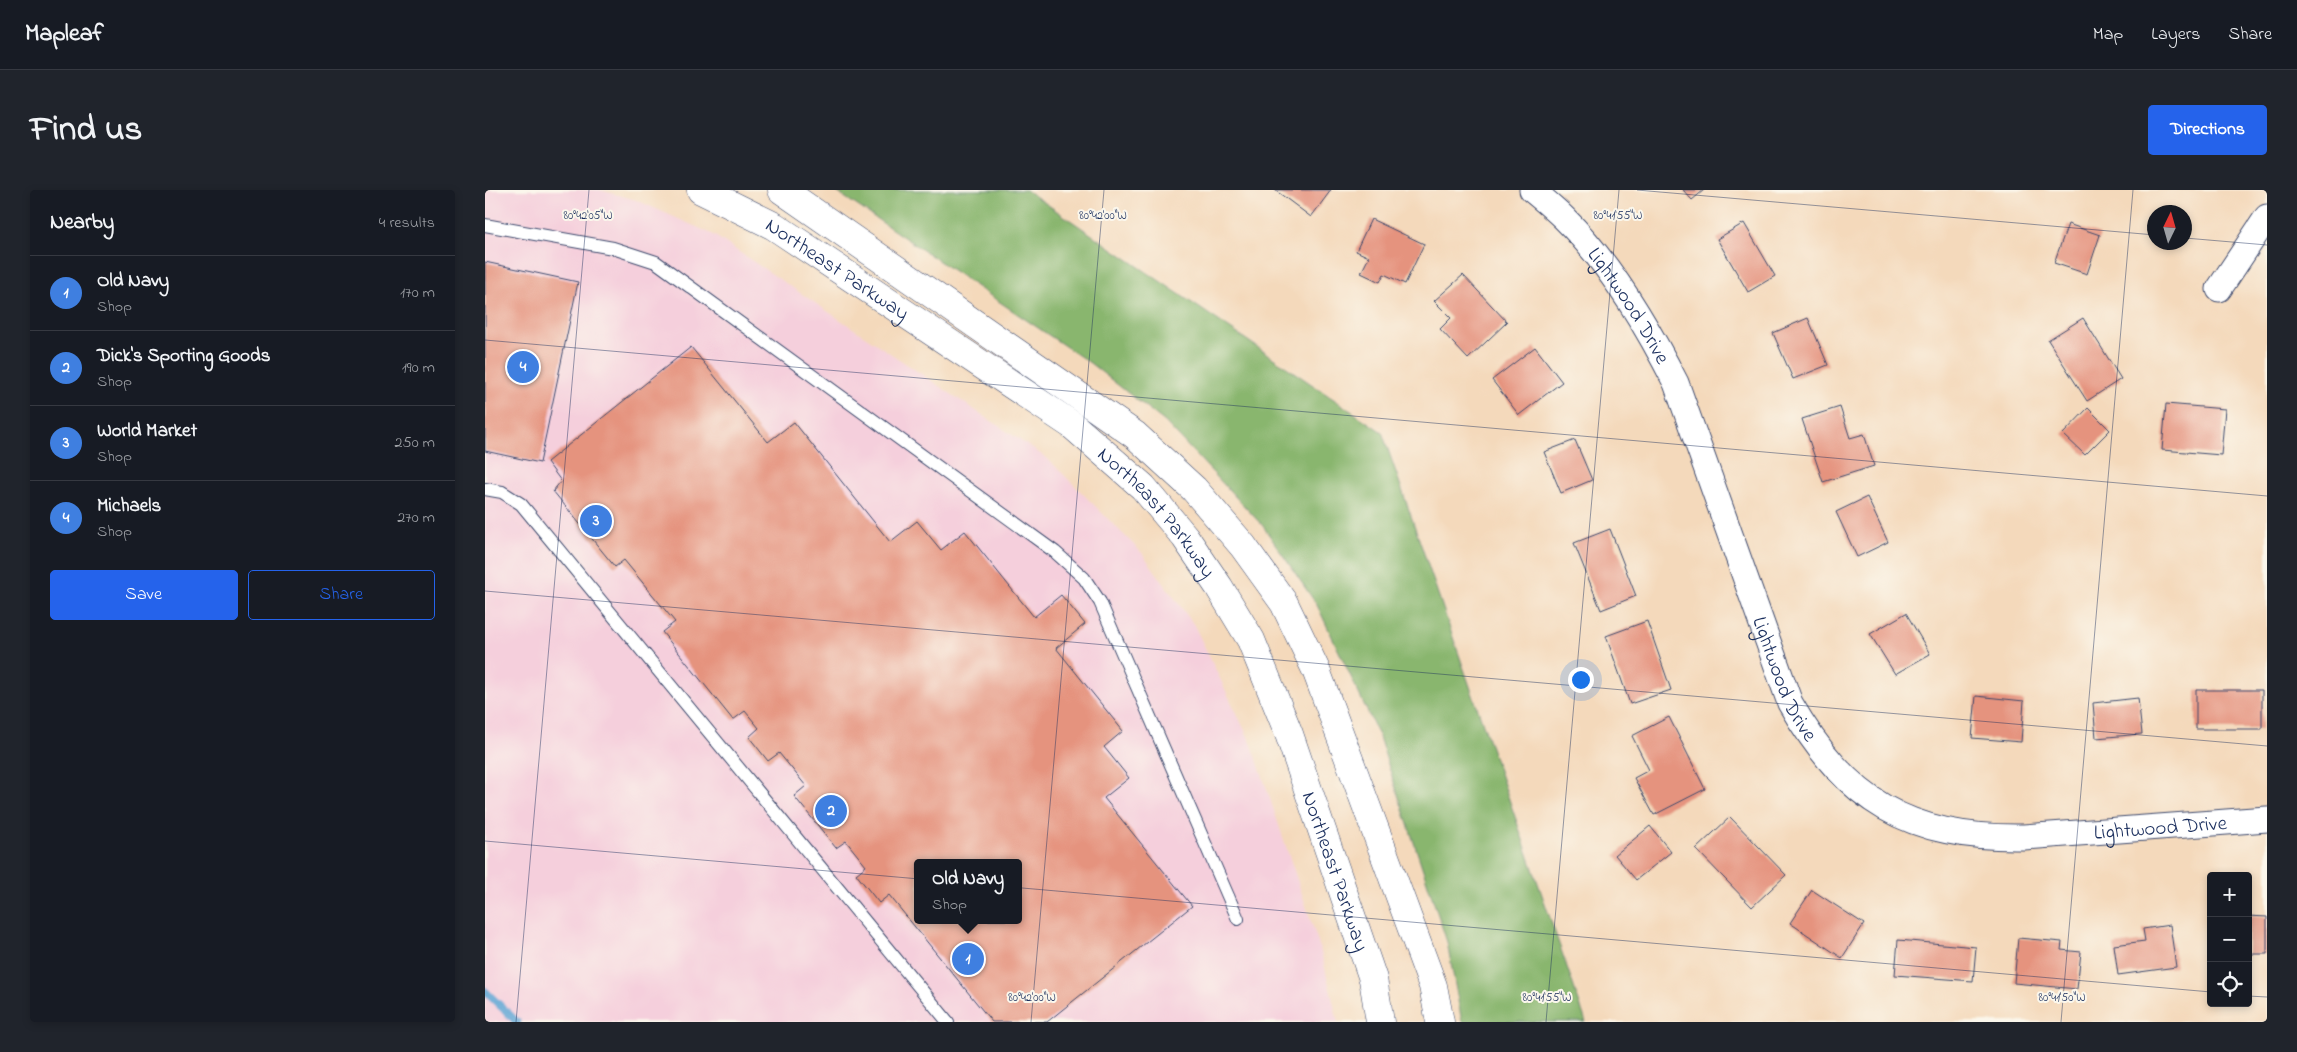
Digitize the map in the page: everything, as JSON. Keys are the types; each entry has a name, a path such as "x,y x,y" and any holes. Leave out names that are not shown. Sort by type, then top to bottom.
{"street":[{"name":"Northeast Parkway","path":"701,190 774,226 1072,425 1143,487 1185,537 1219,587 1251,640 1289,734 1373,979 1380,1022"},
{"name":"Northeast Parkway","path":"782,190 1135,435 1194,490 1243,546 1284,603 1316,670 1433,986 1440,1022"},
{"name":"Lightwood Drive","path":"1532,190 1564,218 1591,248 1657,346 1676,383 1789,703 1807,734 1825,757 1855,786 1879,804 1906,819 1933,829 1964,836 1989,838 2023,837 2267,819"},
{"path":"2219,290 2267,217"}],"lane":[{"path":"485,225 613,248 656,262 1055,552 1084,578 1100,602 1238,919"},
{"path":"485,489 502,492 521,504 948,1022"}],"shaded area":[{"path":"485,190 600,190 636,200 712,234 1048,459 1142,553 1194,625 1252,745 1320,948 1338,1022 485,1022"}],"green space":[{"path":"834,190 1026,190 1382,432 1586,1022 1462,1022 1447,942 1378,734 1317,605 1263,526 1165,422 1090,363"}],"building":[{"path":"1275,190 1331,190 1311,217"},
{"path":"1683,190 1704,190 1692,200"},
{"path":"1371,219 1424,244 1405,284 1384,274 1380,282 1361,273 1369,257 1356,251"},
{"path":"1744,223 1775,276 1748,292 1717,239"},
{"path":"2068,224 2100,235 2087,274 2054,263"},
{"path":"485,262 578,282 540,463 485,451"},
{"path":"1463,275 1507,322 1468,359 1440,329 1451,318 1434,301"},
{"path":"1808,318 1828,365 1793,379 1773,333"},
{"path":"2083,318 2121,379 2087,401 2048,340"},
{"path":"691,347 768,442 794,422 890,542 917,521 941,550 965,531 1034,617 1061,595 1085,624 1056,648 1123,731 1104,747 1129,778 1104,798 1192,906 1047,1022 992,1022 889,895 879,903 856,874 866,866 846,841 836,848 794,796 806,786 779,753 768,761 749,737 759,728 745,711 733,720 662,632 675,622 624,560 615,567 553,491 561,481 547,462"},
{"path":"1535,347 1562,382 1519,415 1492,380"},
{"path":"2166,404 2225,409 2221,455 2162,450"},
{"path":"1840,407 1850,438 1864,434 1874,466 1823,482 1802,419"},
{"path":"2088,408 2110,430 2085,455 2063,434"},
{"path":"1575,440 1592,480 1561,493 1544,452"},
{"path":"1867,497 1888,542 1857,557 1836,512"},
{"path":"1610,529 1636,596 1601,610 1574,543"},
{"path":"1906,613 1930,654 1895,674 1870,634"},
{"path":"1647,621 1671,690 1630,704 1606,636"},
{"path":"2196,690 2262,690 2262,729 2196,729"},
{"path":"1976,696 2024,701 2021,742 1972,738"},
{"path":"2138,698 2142,734 2096,738 2093,703"},
{"path":"1669,717 1705,789 1654,815 1634,778 1649,770 1632,736"},
{"path":"1730,817 1786,875 1752,907 1696,849"},
{"path":"1650,826 1671,852 1636,880 1615,855"},
{"path":"1812,890 1864,924 1842,958 1790,923"},
{"path":"2252,916 2267,917 2267,954 2252,954"},
{"path":"2170,925 2176,967 2118,975 2114,945 2145,941 2143,929"},
{"path":"2018,938 2062,942 2061,950 2081,952 2077,989 2014,983"},
{"path":"1898,940 1976,947 1973,981 1895,975"}],"waterway":[{"path":"485,991 517,1022"}],"place":[{"name":"Michaels","path":"523,367"},
{"name":"World Market","path":"596,521"},
{"name":"Dick's Sporting Goods","path":"831,811"},
{"name":"Old Navy","path":"968,959"}]}
